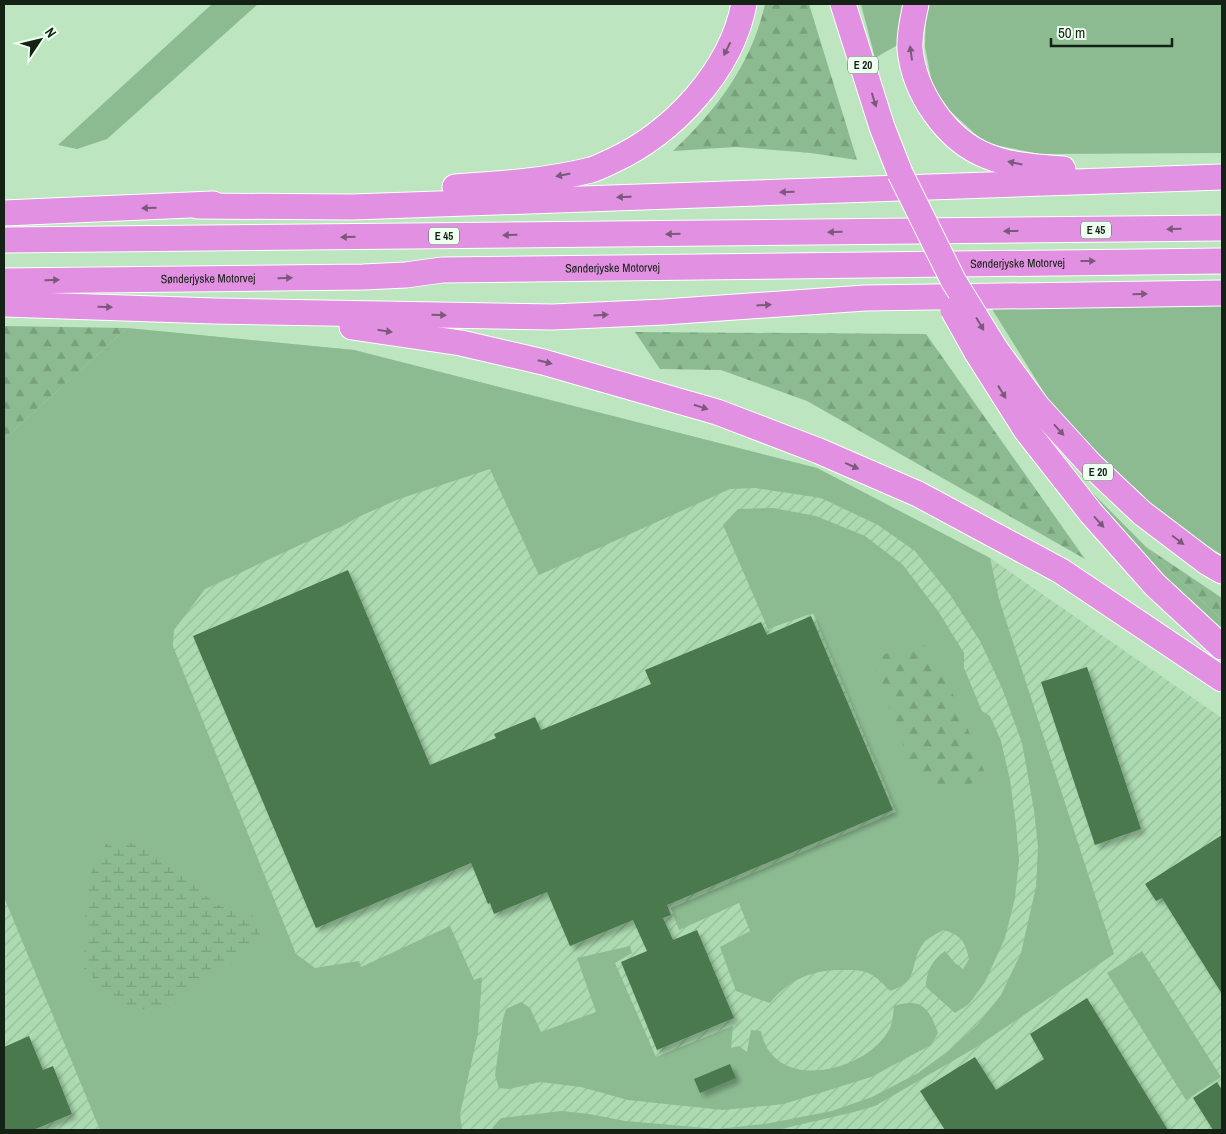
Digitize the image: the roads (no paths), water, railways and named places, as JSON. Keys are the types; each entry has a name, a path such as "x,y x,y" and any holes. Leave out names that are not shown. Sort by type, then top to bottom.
{"highway":[{"path":"4,213 198,206 532,181 592,170 625,155 658,134 687,107 712,78 720,64 743,13 744,4"},
{"name":"E 20","path":"844,4 882,127 900,173 926,256 937,281 986,351 1090,464 1142,512 1222,571"},
{"path":"916,4 910,28 910,49 919,87 938,118 968,146 987,156 1016,164 1045,168 1213,177"},
{"path":"198,206 352,207 1213,177"},
{"name":"E 45","path":"4,240 1222,228"},
{"name":"Sønderjyske Motorvej","path":"4,281 363,277 452,270 1222,260"},
{"path":"4,304 215,311 553,317 664,312 865,298 1222,293"},
{"path":"215,311 377,330 461,343 543,362 717,412 819,451 918,494 1012,543 1061,571 1222,679"},
{"path":"986,351 1026,430 1091,513 1155,585 1222,647"}]}
